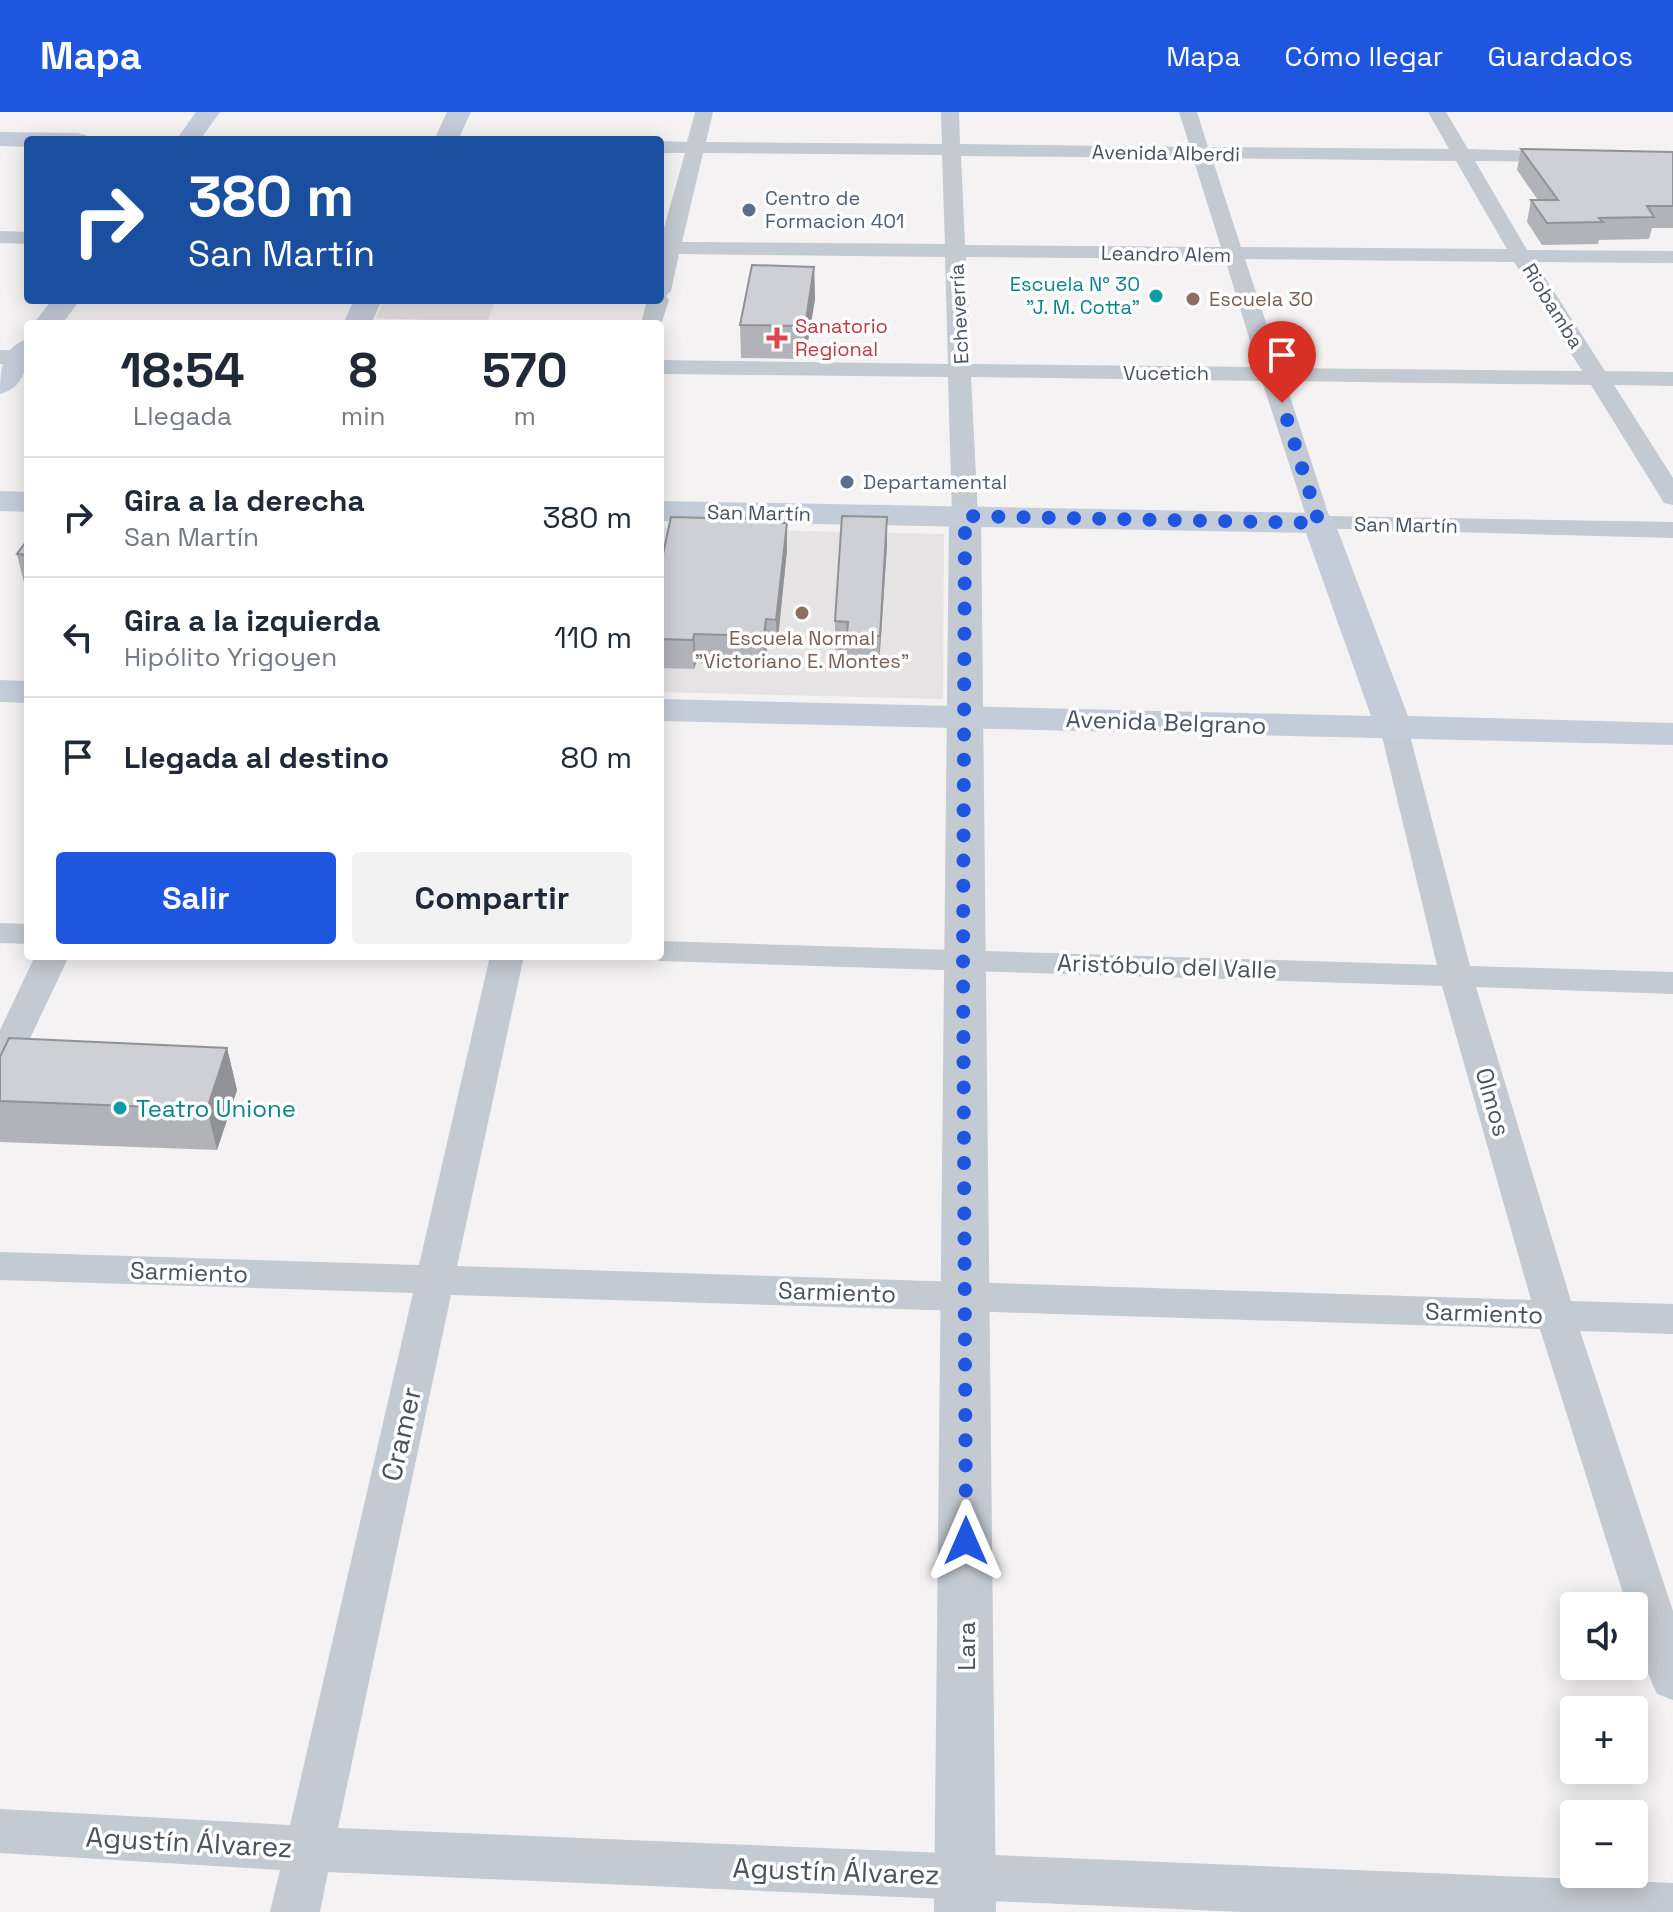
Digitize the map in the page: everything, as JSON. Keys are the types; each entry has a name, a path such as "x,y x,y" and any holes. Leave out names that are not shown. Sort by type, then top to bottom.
{"main road":[{"path":"191,136 208,112"},
{"path":"448,136 459,112"},
{"path":"0,139 24,139"},
{"path":"50,320 63,304"},
{"path":"0,385 19,355"},
{"path":"0,501 24,502"},
{"name":"San Martín","path":"664,511 1319,523"},
{"name":"Olmos","path":"1319,523 1394,728"},
{"path":"0,691 24,692"},
{"name":"Avenida Belgrano","path":"664,710 1673,734"}],"street":[{"path":"665,248 704,112"},
{"name":"Echeverría","path":"950,112 965,516"},
{"path":"1188,112 1319,523"},
{"name":"Riobamba","path":"1437,112 1521,256 1673,498"},
{"name":"Avenida Alberdi","path":"664,147 1582,156"},
{"path":"0,237 24,238"},
{"name":"Leandro Alem","path":"665,248 1673,257"},
{"name":"Vucetich","path":"664,367 1673,379"},
{"name":"Lara","path":"965,516 965,1894"},
{"name":"San Martín","path":"1319,523 1673,530"},
{"name":"Olmos","path":"1394,728 1456,976 1555,1315 1673,1680"},
{"path":"0,933 24,934"},
{"name":"Aristóbulo del Valle","path":"664,951 963,958 1673,983"},
{"path":"0,1066 50,960"},
{"name":"Cramer","path":"295,1912 506,960"},
{"name":"Sarmiento","path":"0,1266 1673,1319"},
{"name":"Agustín Álvarez","path":"0,1831 965,1894 1673,1907"}],"shaded area":[{"path":"382,304 494,304 488,320 376,318"},
{"name":"Escuela Normal \"Victoriano E. Montes\"","path":"664,528 944,534 943,699 664,692"}],"building":[{"path":"1521,149 1673,152 1673,206 1647,206 1654,217 1547,223 1531,200 1558,200"},
{"path":"752,265 814,267 805,326 740,325"},
{"path":"747,515 781,516 780,523 787,523 776,620 766,619 764,636 694,634 693,640 664,639 664,549 671,517 746,519"},
{"path":"842,516 887,517 880,636 847,635 848,622 835,621"},
{"path":"9,1038 227,1048 207,1109 0,1101 0,1057"}],"place":[{"name":"Centro de Formacion 401","path":"749,210"},
{"name":"Escuela N° 30 \"J. M. Cotta\"","path":"1156,296"},
{"name":"Escuela 30","path":"1193,299"},
{"name":"Sanatorio Regional","path":"777,338"},
{"name":"Departamental","path":"847,482"},
{"name":"Escuela Normal \"Victoriano E. Montes\"","path":"802,613"},
{"name":"Teatro Unione","path":"120,1108"}],"route":[{"path":"966,1541 963,958 965,516 1319,523 1282,403"}]}
